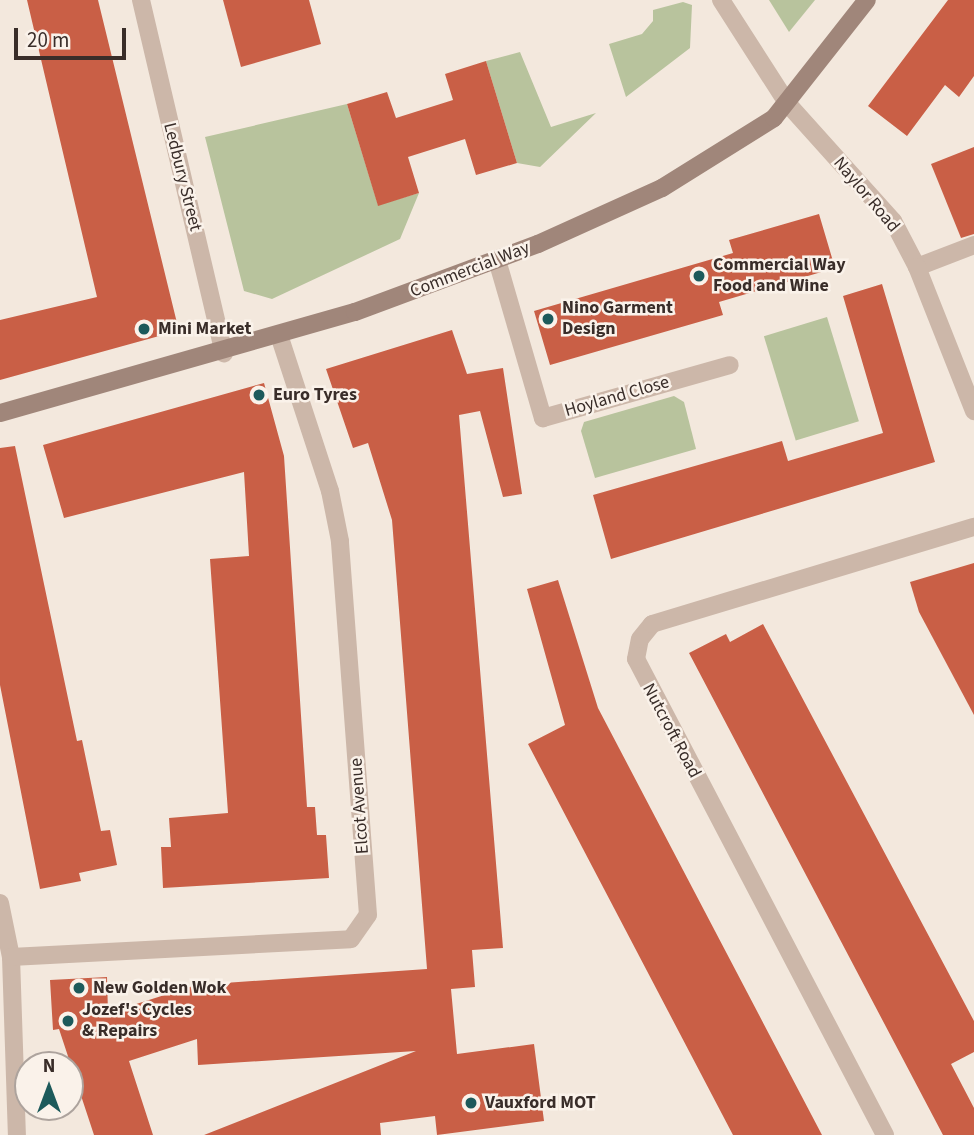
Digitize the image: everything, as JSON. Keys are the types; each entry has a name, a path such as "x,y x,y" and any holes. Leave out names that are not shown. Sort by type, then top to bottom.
{"street":[{"name":"Ledbury Street","path":"141,0 224,353"},
{"name":"Naylor Road","path":"721,0 787,103 893,221 917,267 974,411"},
{"name":"Commercial Way","path":"0,412 224,353 279,335 497,260 662,188 758,131 787,103 867,0"},
{"path":"917,267 974,245"},
{"name":"Hoyland Close","path":"497,260 543,418 730,365"},
{"name":"Elcot Avenue","path":"11,957 351,939 368,915 340,541 330,491 279,335"},
{"name":"Nutcroft Road","path":"885,1135 643,679 636,659 639,639 652,624 974,527"},
{"path":"0,903 11,957 17,1135"}],"green space":[{"path":"769,0 815,0 789,32"},
{"path":"683,2 692,5 690,48 626,97 609,44 642,34 653,21 653,10"},
{"path":"520,52 551,127 596,113 540,167 517,163 486,61"},
{"path":"347,104 378,205 419,193 400,239 272,299 244,291 205,137"},
{"path":"827,317 859,421 796,441 764,336"},
{"path":"674,396 684,402 696,449 595,478 581,431 584,422"}],"building":[{"path":"27,0 98,0 177,323 170,333 0,380 0,320 97,297"},
{"path":"223,0 309,0 321,44 241,67"},
{"path":"948,0 974,0 974,76 959,97 945,85 907,136 868,106"},
{"path":"486,61 517,163 476,175 465,139 408,157 419,193 378,206 347,104 387,92 396,118 453,100 445,74"},
{"path":"974,147 974,234 961,238 931,164"},
{"path":"819,214 835,268 719,302 723,315 550,365 534,311 733,253 729,240"},
{"path":"882,284 935,462 611,559 593,495 782,441 788,461 883,433 843,296"},
{"path":"452,330 467,374 503,368 522,494 503,497 480,411 459,415 503,948 472,950 475,987 451,989 457,1054 534,1044 544,1121 437,1135 435,1116 380,1123 381,1135 204,1135 416,1051 198,1065 197,1039 129,1061 153,1135 94,1135 84,1105 84,1051 66,1051 59,1029 53,1030 50,980 107,977 108,1013 196,985 427,969 392,520 368,443 353,448 326,369"},
{"path":"264,383 284,456 307,807 315,807 317,835 326,835 329,878 163,888 161,847 171,847 169,818 228,813 210,559 249,556 244,472 64,518 43,445"},
{"path":"15,446 77,741 82,740 101,831 110,830 117,865 79,873 81,881 40,889 0,685 0,448"},
{"path":"974,563 974,715 919,612 910,582"},
{"path":"558,580 598,708 822,1135 733,1135 528,744 565,725 527,589"},
{"path":"763,624 974,1021 974,1052 951,1064 974,1108 974,1135 943,1135 689,653 726,634 730,642"}],"place":[{"name":"Commercial Way Food and Wine","path":"699,276"},
{"name":"Nino Garment Design","path":"548,319"},
{"name":"Mini Market","path":"144,329"},
{"name":"Euro Tyres","path":"259,395"},
{"name":"New Golden Wok","path":"79,988"},
{"name":"Jozef's Cycles & Repairs","path":"68,1021"},
{"name":"Vauxford MOT","path":"471,1103"}]}
